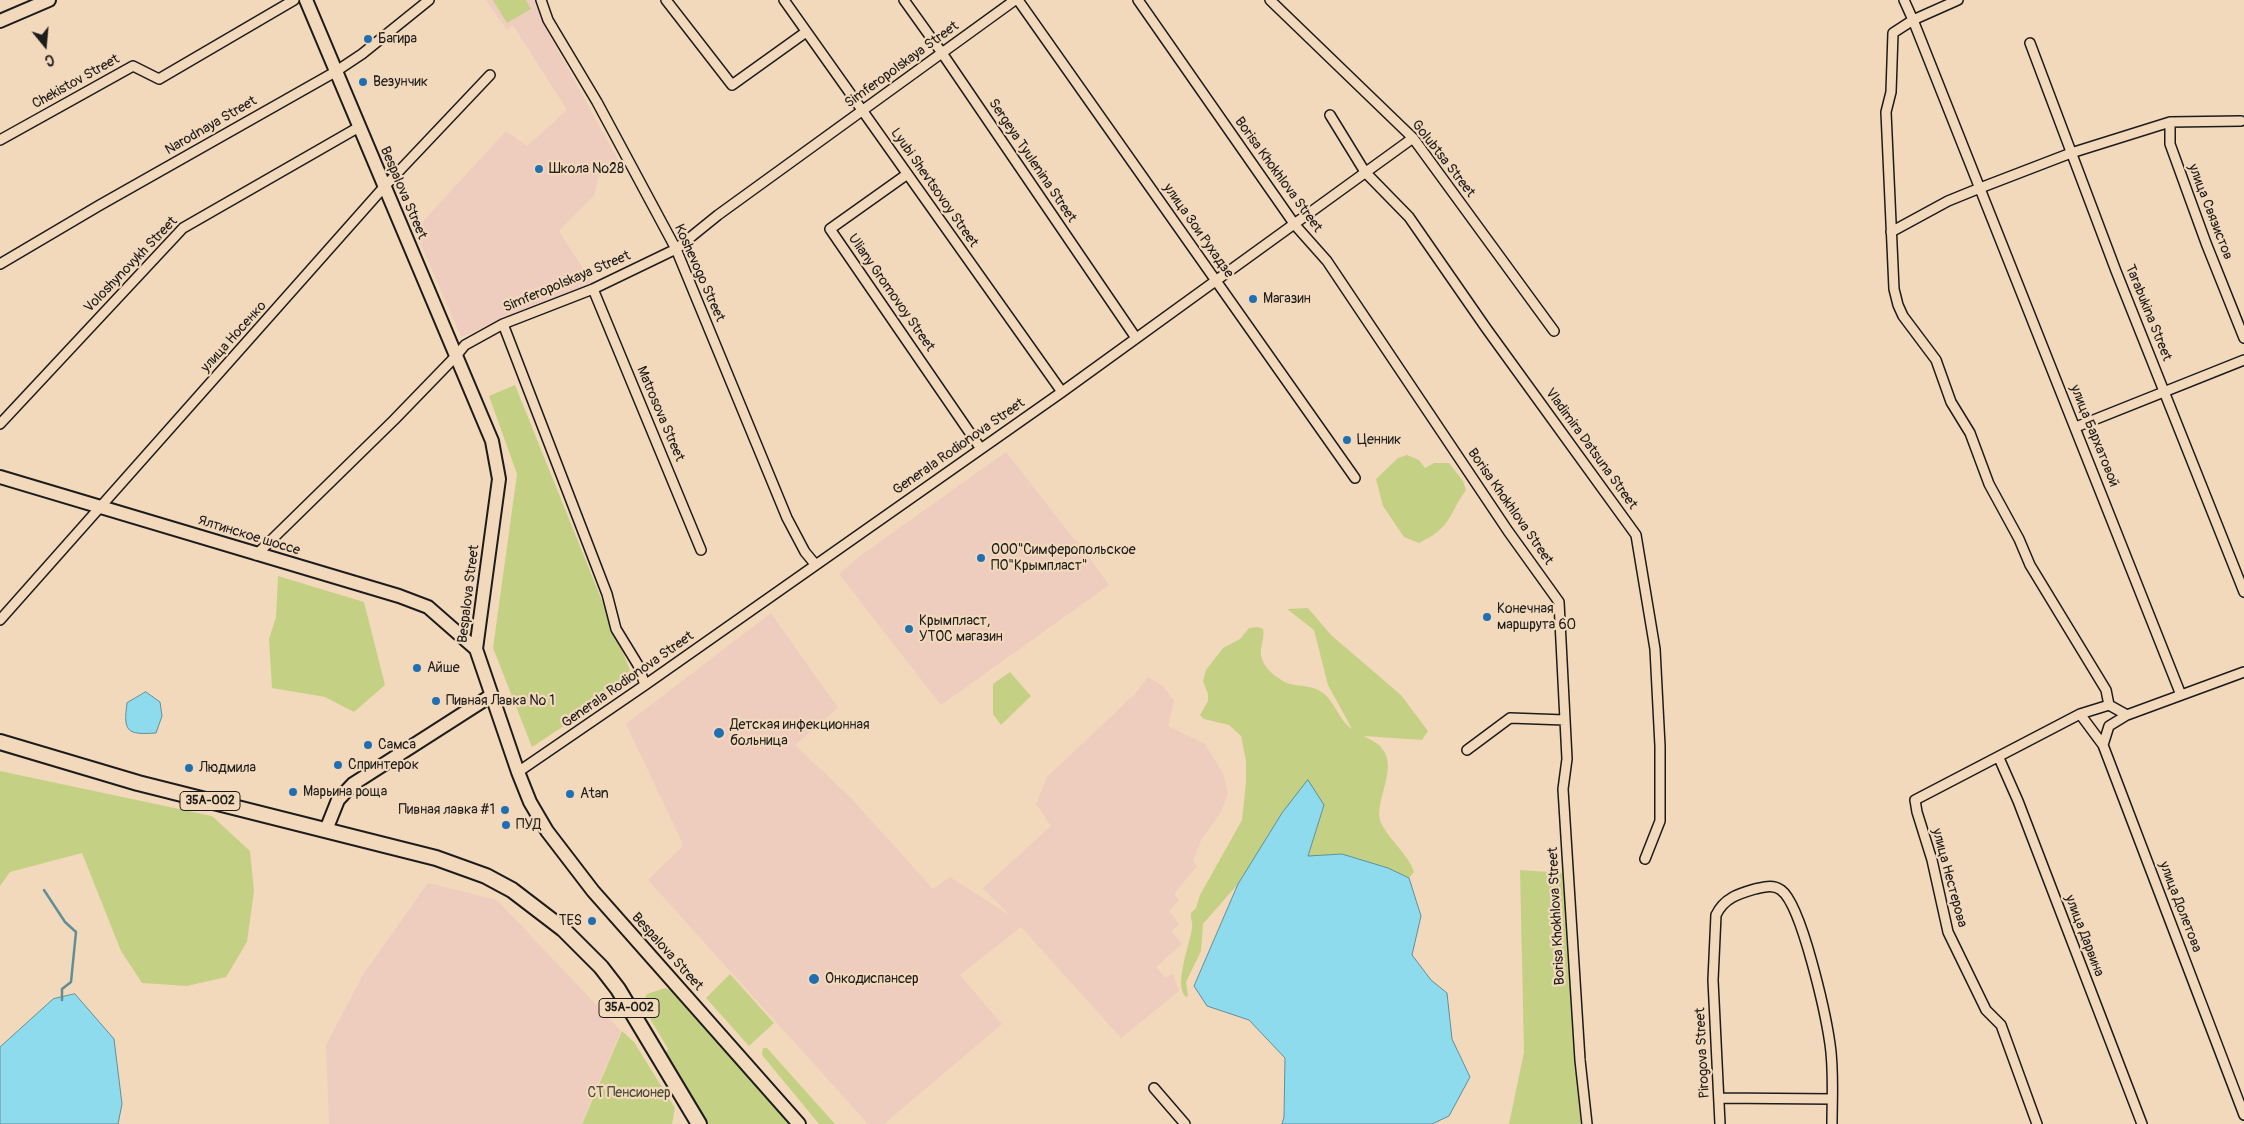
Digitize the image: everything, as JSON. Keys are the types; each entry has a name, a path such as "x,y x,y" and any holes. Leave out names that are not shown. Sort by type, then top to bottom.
{"main road":[{"path":"0,21 49,0"},
{"name":"Bespalova Street","path":"306,0 492,441 499,479 476,649 530,802 547,831 593,891 799,1124"},
{"name":"Ялтинское шоссе","path":"0,477 256,555 399,596 428,607 476,649"},
{"path":"456,631 470,633 480,626"},
{"path":"326,830 338,800 353,784 492,695"},
{"name":"35А-002","path":"0,742 138,783 464,867 512,890 533,904 584,949 610,978 699,1124"}],"street":[{"name":"Chekistov Street","path":"0,140 134,66 159,79 294,0"},
{"name":"Narodnaya Street","path":"0,264 335,72 362,54 429,0"},
{"name":"Koshevogo Street","path":"541,0 548,20 597,102 676,249 787,518 805,552 815,564"},
{"path":"666,0 732,85 806,32"},
{"name":"Lyubi Shevtsovoy Street","path":"784,0 906,175 1062,392"},
{"name":"Sergeya Tyulenina Street","path":"904,0 1136,338"},
{"name":"Simferopolskaya Street","path":"256,555 456,356 465,344 503,324 593,290 676,249 718,216 1017,0"},
{"name":"улица Зои Рухадзе","path":"1017,0 1355,478"},
{"name":"Borisa Khokhlova Street","path":"1138,0 1294,225 1327,261 1508,531 1559,602 1567,759 1564,798 1580,1060 1587,1124"},
{"name":"Golubtsa Street","path":"1270,0 1413,138 1554,331"},
{"name":"улица Бархатовой","path":"1904,0 1914,20 2076,427 2180,695"},
{"path":"1958,0 1914,20 1893,33 1891,92 1886,112 1894,289 1903,316 1936,360 1951,402 1970,433 1989,484 2019,539 2030,565 2106,690 2109,704 2126,715"},
{"name":"Tarabukina Street","path":"2030,43 2071,153 2244,592"},
{"name":"улица Носенко","path":"0,620 384,187 490,74"},
{"name":"Vladimira Datsuna Street","path":"1330,115 1366,172 1409,217 1486,328 1636,535 1655,650 1660,746 1660,821 1646,859"},
{"path":"1891,232 1948,201 2071,153 2170,122 2241,121"},
{"name":"улица Связистов","path":"2170,122 2170,144 2206,243 2244,338"},
{"name":"Voloshynovykh Street","path":"0,424 183,228 358,127"},
{"name":"Generala Rodionova Street","path":"518,772 1062,392 1413,138"},
{"name":"Uliany Gromovoy Street","path":"906,175 830,229 981,448"},
{"name":"Matrosova Street","path":"593,290 701,550"},
{"path":"503,324 607,594 616,629 638,665 645,685"},
{"path":"2076,427 2244,360"},
{"path":"2104,745 2109,726 2126,715 2244,672"},
{"path":"1999,758 2044,731 2080,714 2109,704"},
{"name":"улица Долетова","path":"2080,714 2104,745 2244,1115"},
{"path":"1466,750 1510,718 1565,720"},
{"name":"улица Нестерова","path":"1999,758 1954,778 1915,800 1932,860 1948,932 1986,1010 2001,1025 2037,1124"},
{"name":"улица Дарвина","path":"1999,758 2018,801 2142,1124"},
{"name":"Pirogova Street","path":"1720,1124 1713,980 1715,924 1720,907 1736,895 1765,886 1773,886 1782,890 1788,899 1812,958 1831,1046 1832,1099"},
{"path":"1154,1088 1185,1124"},
{"path":"1719,1098 1832,1099 1832,1124"}],"shaded area":[{"name":"Школа №28","path":"486,0 534,0 539,8 543,23 618,160 598,178 595,194 559,231 592,283 461,337 415,230 506,131 527,146 567,110 513,25 507,30"},
{"path":"1006,452 1077,541 1109,585 941,705 839,574 860,556"},
{"path":"771,613 838,708 795,745 851,798 933,889 950,877 1011,916 983,888 1051,826 1036,804 1047,777 1135,694 1148,677 1164,687 1174,701 1168,726 1205,744 1224,775 1228,794 1221,812 1201,840 1193,861 1197,866 1174,894 1179,900 1169,911 1179,924 1171,931 1182,944 1156,967 1165,978 1173,973 1179,991 1121,1038 1021,927 960,975 1002,1024 884,1124 868,1124 648,880 682,847 682,842 626,724"},
{"path":"428,883 497,900 621,1031 581,1124 329,1124 326,1045 364,973"}],"green space":[{"path":"493,0 526,0 531,9 507,23"},
{"path":"515,385 634,680 532,747 493,648 517,474 489,396"},
{"path":"1407,455 1419,460 1425,468 1434,463 1449,463 1463,481 1466,490 1448,521 1438,532 1419,543 1404,537 1383,506 1376,479 1398,458"},
{"path":"278,576 364,602 385,685 354,712 325,697 272,688 269,639 276,617"},
{"path":"1308,608 1331,635 1401,695 1428,731 1422,740 1364,736 1380,746 1386,754 1388,763 1386,782 1379,811 1380,820 1407,858 1414,872 1409,878 1388,868 1342,854 1308,856 1324,806 1282,813 1238,884 1203,924 1201,951 1186,982 1188,996 1186,997 1182,992 1181,984 1183,964 1192,928 1191,913 1196,908 1200,895 1242,820 1246,782 1246,761 1241,736 1229,725 1204,719 1200,715 1208,701 1208,694 1203,681 1206,670 1223,648 1240,639 1249,628 1258,627 1263,629 1261,655 1268,669 1285,682 1319,690 1331,701 1344,722 1352,729 1328,685 1314,630 1287,609"},
{"path":"1010,672 1031,696 1001,725 993,714 993,684"},
{"path":"0,771 212,816 250,851 254,891 247,942 226,977 187,986 142,983 121,951 82,853 10,872 0,886"},
{"path":"1520,870 1563,873 1582,1124 1509,1124 1524,1052"},
{"path":"730,974 774,1023 749,1046 706,998"},
{"path":"665,988 672,991 789,1124 708,1124 665,1054 668,1049 642,1005 647,994"},
{"name":"СТ Пенсионер","path":"622,1031 634,1042 675,1108 672,1124 582,1124"},
{"path":"763,1048 767,1048 835,1124 819,1124 762,1055"}],"water":[{"path":"146,692 160,702 162,716 156,733 133,732 127,726 127,703"},
{"path":"1308,780 1324,805 1308,856 1342,854 1388,868 1409,878 1421,916 1412,955 1431,980 1447,993 1452,1039 1470,1077 1449,1116 1432,1124 1282,1124 1284,1117 1285,1058 1249,1020 1207,1006 1194,986 1238,884 1282,813"},
{"path":"75,994 114,1039 122,1104 118,1124 0,1124 0,1047 53,999"}],"waterway":[{"path":"44,890 65,922 76,932 71,982 62,989 62,1000"}],"place":[{"name":"Багира","path":"368,39"},
{"name":"Везунчик","path":"363,82"},
{"name":"Школа №28","path":"539,169"},
{"name":"Магазин","path":"1253,299"},
{"name":"Ценник","path":"1347,440"},
{"name":"ООО\"Симферопольское ПО\"Крымпласт\"","path":"981,558"},
{"name":"Конечная маршрута 60","path":"1487,617"},
{"name":"Крымпласт, УТОС магазин","path":"909,629"},
{"name":"Айше","path":"417,668"},
{"name":"Пивная Лавка № 1","path":"436,701"},
{"name":"Детская инфекционная больница","path":"719,733"},
{"name":"Самса","path":"368,745"},
{"name":"Спринтерок","path":"338,765"},
{"name":"Людмила","path":"189,768"},
{"name":"Марьина роща","path":"293,792"},
{"name":"Atan","path":"570,794"},
{"name":"Пивная лавка #1","path":"505,810"},
{"name":"ПУД","path":"506,825"},
{"name":"TES","path":"592,921"},
{"name":"Онкодиспансер","path":"814,979"}]}
